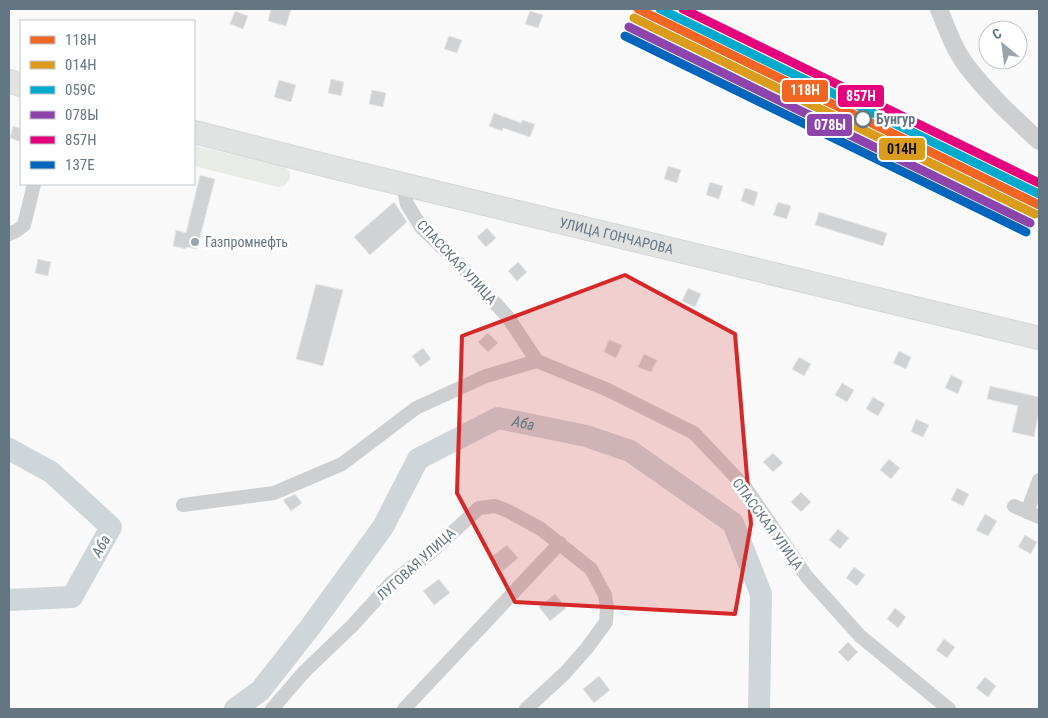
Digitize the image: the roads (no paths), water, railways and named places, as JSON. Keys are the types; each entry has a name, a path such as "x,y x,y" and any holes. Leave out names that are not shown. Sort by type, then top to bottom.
{"main road":[{"name":"УЛИЦА ГОНЧАРОВА","path":"195,132 1039,338"}],"street":[{"path":"939,9 965,64 1010,114 1039,140"},
{"name":"СПАССКАЯ УЛИЦА","path":"402,183 407,204 421,227 461,266 507,316 537,361 608,390 694,433 745,487 807,577 860,636 949,709"},
{"path":"9,234 16,232 24,225 34,185"},
{"path":"183,505 274,493 342,464 416,408 486,376 537,361"},
{"path":"1027,512 1039,480"},
{"name":"ЛУГОВАЯ УЛИЦА","path":"272,709 304,672 391,583 430,553 479,508 495,506 541,529 591,570 605,595 607,608 606,622 582,654 526,709"},
{"path":"404,709 560,543"}],"waterway":[{"name":"Аба","path":"235,709 260,691 311,626 383,527 418,459 498,418 586,436 630,451 733,523 761,594 759,709"},
{"name":"Аба","path":"9,449 51,472 111,527 72,597 9,600"}],"place":[{"name":"Бунгур","path":"863,119"},
{"name":"Газпромнефть","path":"195,242"}]}
